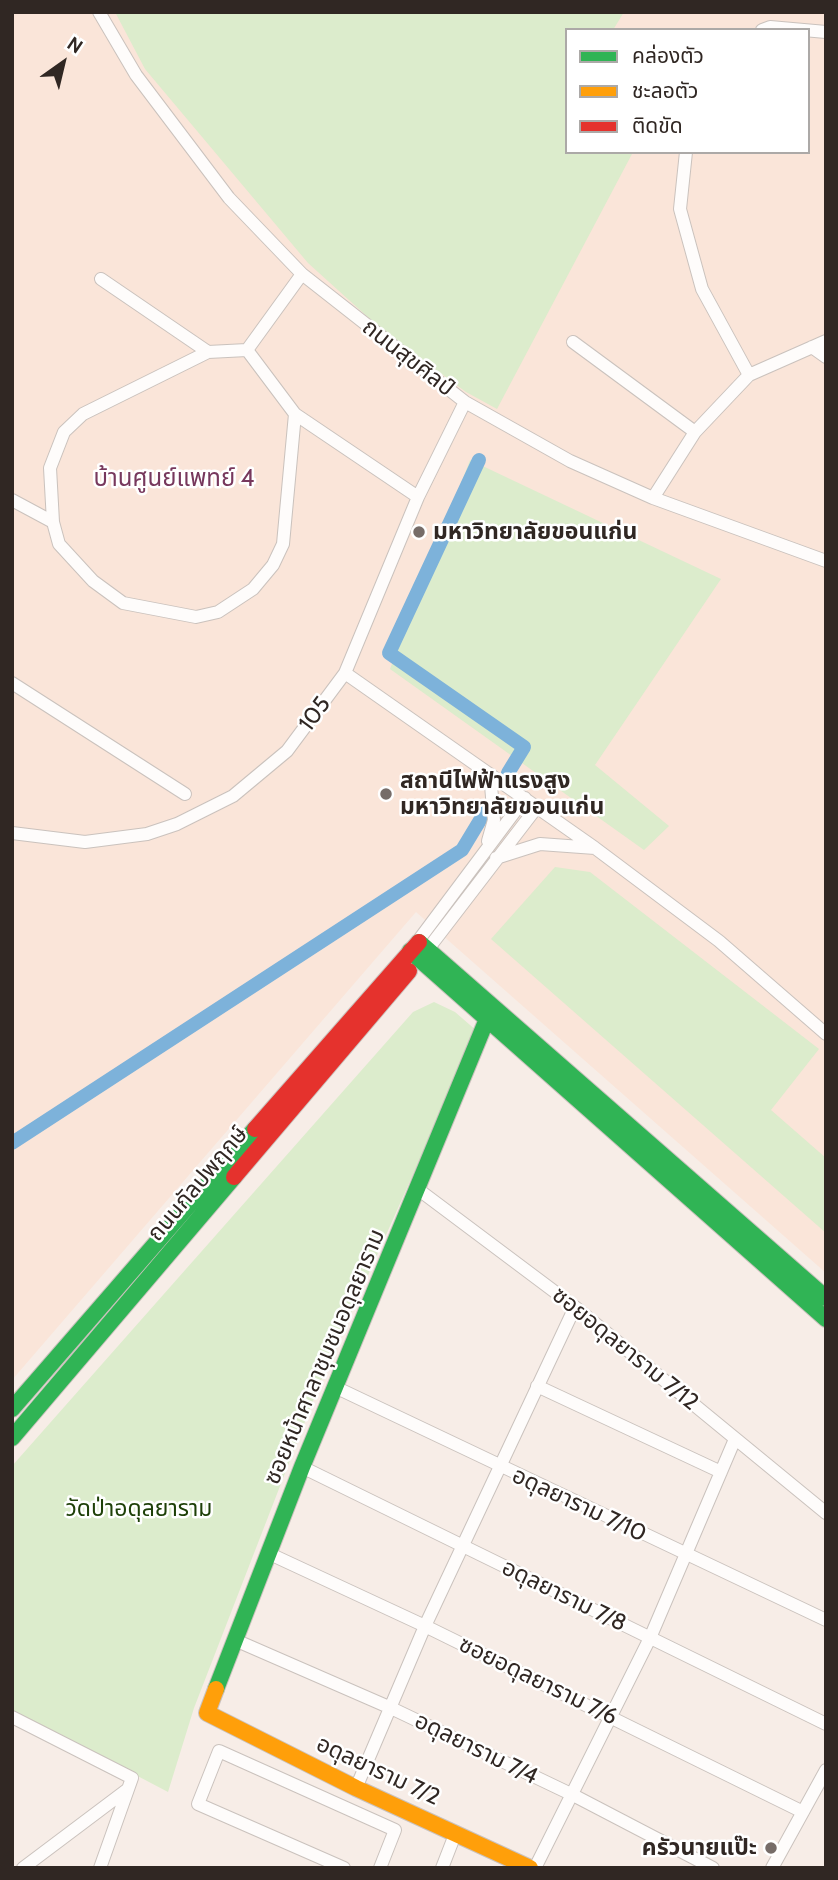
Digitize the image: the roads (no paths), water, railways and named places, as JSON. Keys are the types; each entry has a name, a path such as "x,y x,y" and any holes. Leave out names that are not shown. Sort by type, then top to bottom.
{"main road":[{"path":"419,950 487,1019 826,1319"},
{"path":"419,950 826,1298"},
{"name":"ถนนกัลปพฤกษ์","path":"12,1409 419,950"},
{"name":"ถนนกัลปพฤกษ์","path":"12,1438 419,950"},
{"name":"ซอยหน้าศาลาชุมชนอดุลยาราม","path":"207,1713 302,1467 419,1190 487,1019"},
{"name":"อดุลยาราม 7/2","path":"207,1713 356,1788 533,1868"}],"street":[{"name":"ถนนสุขศิลป์","path":"99,12 136,75 220,187 302,274 465,402 570,461 653,498 826,561"},
{"path":"686,154 680,209 702,289 749,376"},
{"path":"247,350 302,274"},
{"path":"101,279 208,352"},
{"path":"653,498 695,432 749,376 826,341"},
{"path":"573,342 695,432"},
{"path":"812,347 826,357"},
{"path":"247,350 208,352 83,414 64,432 50,468 53,522 59,544 93,581 123,603 196,617 218,612 253,589 273,565 283,544 295,414"},
{"path":"247,350 295,414 418,497"},
{"name":"105","path":"12,833 85,842 118,839 177,824 233,796 287,751 345,673 418,497 465,402"},
{"path":"12,500 53,522"},
{"path":"345,673 595,848 719,941 826,1034"},
{"path":"12,683 186,794"},
{"path":"490,774 494,820 490,855"},
{"path":"419,950 490,855 525,798"},
{"path":"490,855 537,807"},
{"path":"490,855 540,844 595,848"},
{"name":"ซอยอดุลยาราม 7/12","path":"419,1190 575,1307 826,1513"},
{"path":"356,1788 425,1626 575,1307"},
{"path":"537,1386 721,1472"},
{"name":"อดุลยาราม 7/10","path":"335,1387 826,1620"},
{"path":"533,1868 573,1796 650,1638 736,1439"},
{"name":"อดุลยาราม 7/8","path":"302,1467 826,1724"},
{"name":"ซอยอดุลยาราม 7/6","path":"270,1554 611,1716 803,1812"},
{"name":"อดุลยาราม 7/4","path":"235,1640 391,1708 573,1796 713,1868"},
{"path":"12,1717 132,1778 100,1868"},
{"path":"344,1868 198,1804 219,1751 395,1830 380,1868"},
{"path":"303,1789 313,1766"},
{"path":"772,1868 826,1770"},
{"path":"23,1868 128,1789"},
{"path":"442,1868 456,1832"}],"waterway":[{"path":"479,460 389,653 524,747 508,773"},
{"path":"12,1143 462,850 488,807"}],"place":[{"name":"มหาวิทยาลัยขอนแก่น","path":"419,532"},
{"name":"สถานีไฟฟ้าแรงสูง มหาวิทยาลัยขอนแก่น","path":"386,794"},
{"name":"ครัวนายแป๊ะ","path":"771,1848"}],"district":[{"name":"บ้านศูนย์แพทย์ 4","path":"174,479"}],"park label":[{"name":"วัดป่าอดุลยาราม","path":"139,1509"}]}
